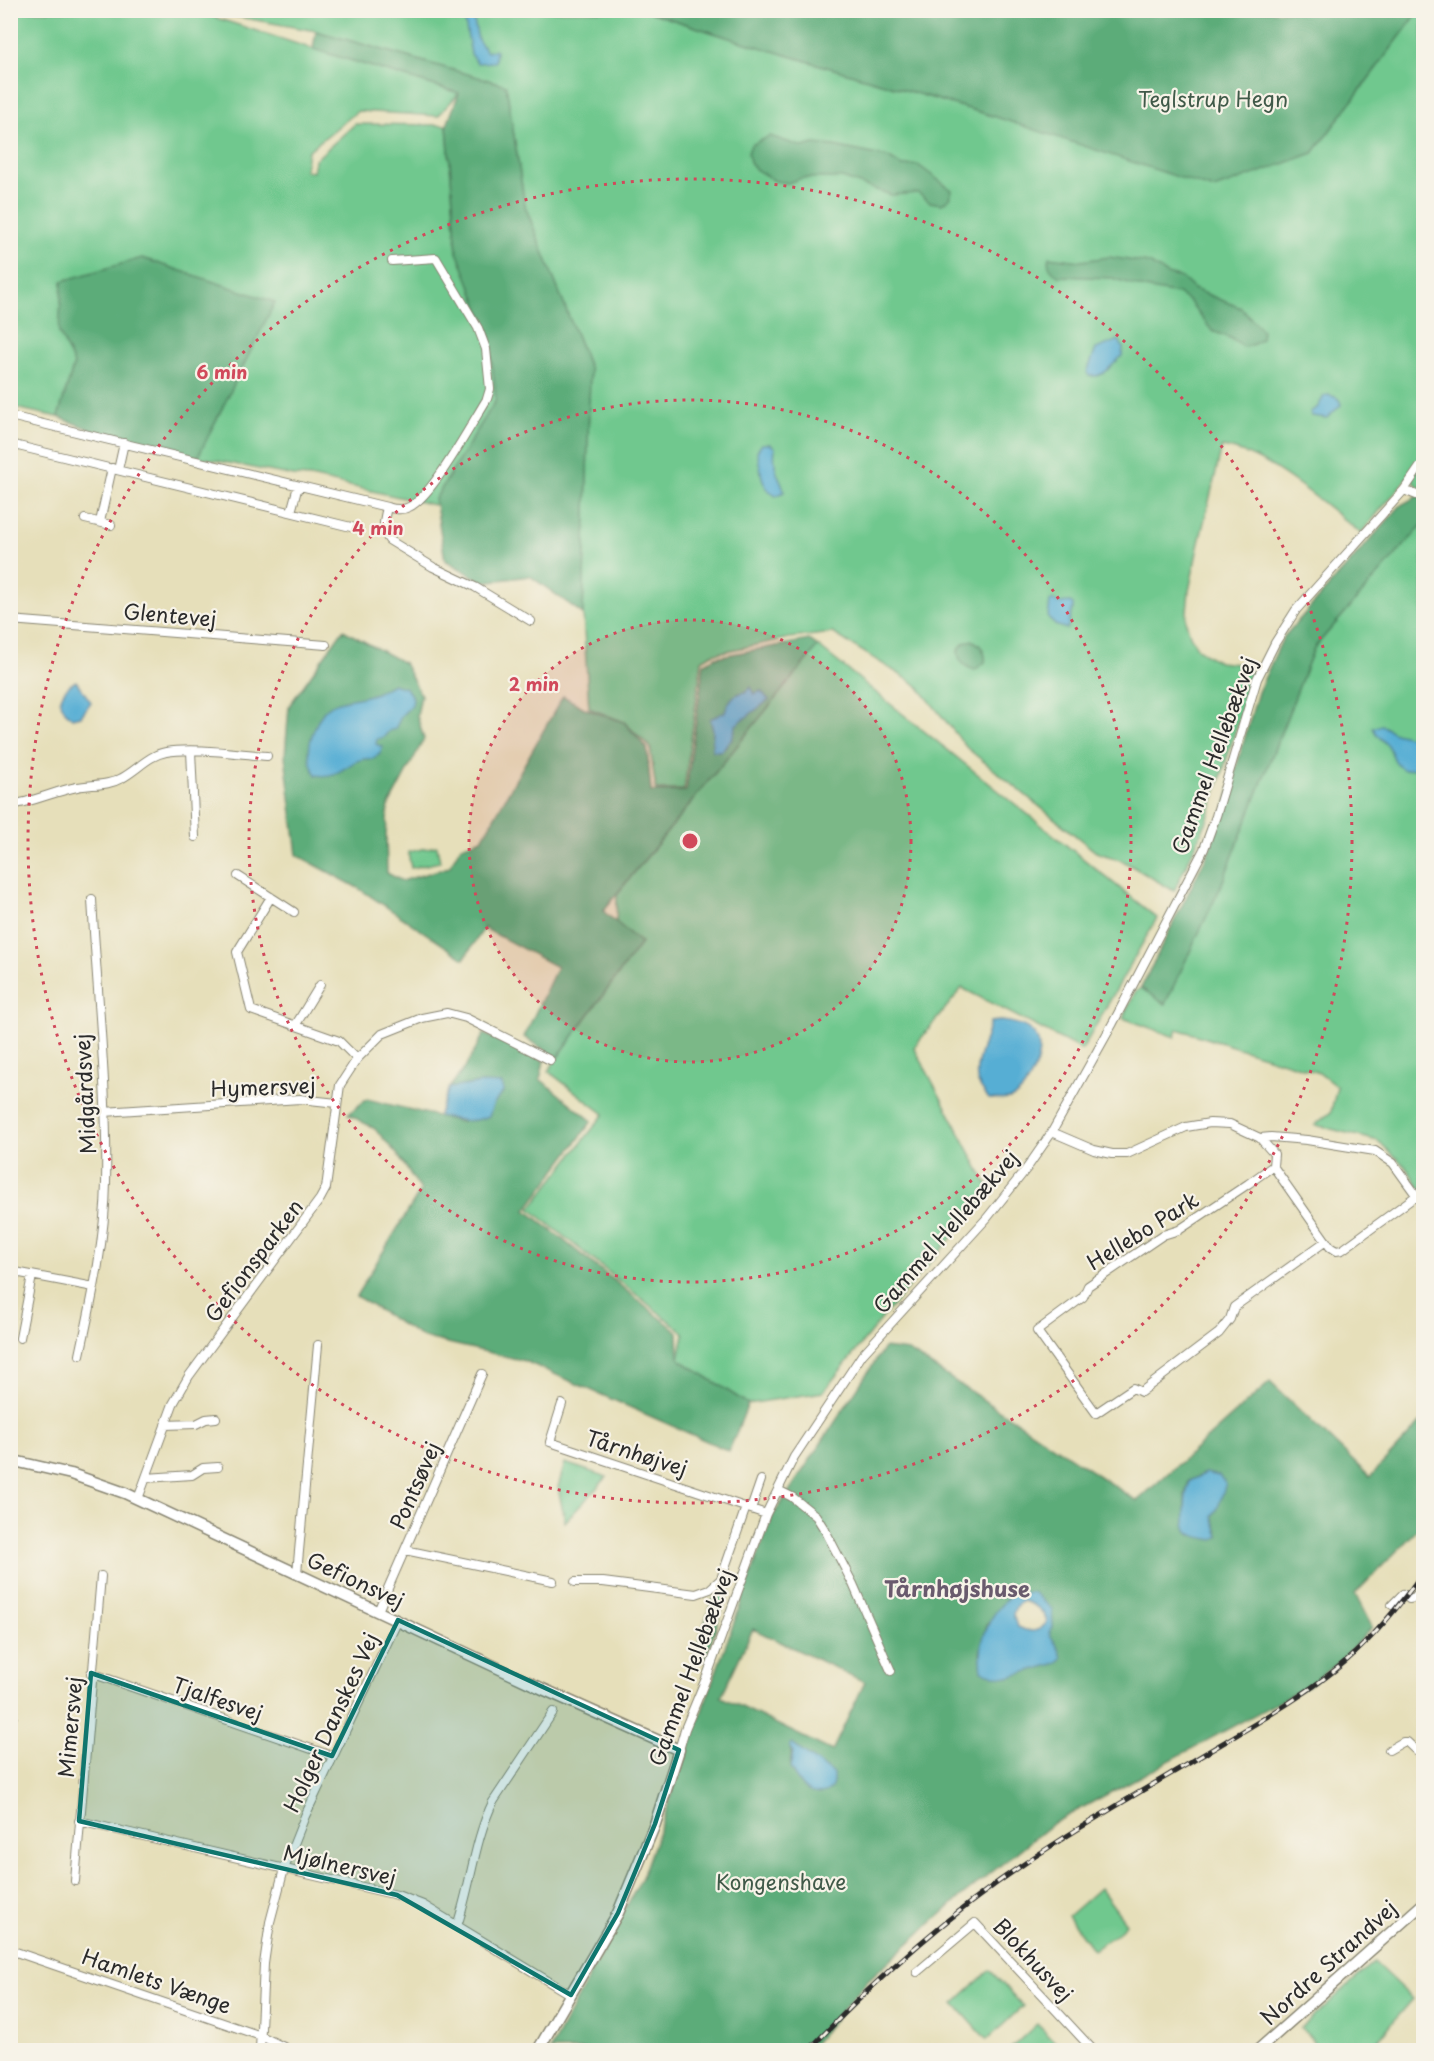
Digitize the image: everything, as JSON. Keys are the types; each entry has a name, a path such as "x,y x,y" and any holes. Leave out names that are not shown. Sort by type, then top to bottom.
{"main road":[{"name":"Gefionsvej","path":"10,1460 71,1474 138,1499 545,1690 679,1750"},
{"name":"Gammel Hellebækvej","path":"538,2050 618,1913 655,1824 679,1750"},
{"name":"Nordre Strandvej","path":"1258,2050 1424,1903"}],"street":[{"path":"10,416 399,510 407,508 416,503 439,477 487,399 490,389 486,349 478,328 436,258 392,261"},
{"path":"100,522 124,443"},
{"path":"10,444 355,528"},
{"name":"Gammel Hellebækvej","path":"679,1750 766,1514 794,1457 862,1355 987,1218 1052,1132 1113,1023 1204,849 1257,679 1275,642 1296,610 1404,490 1424,461"},
{"path":"291,512 298,486"},
{"path":"1404,490 1424,498"},
{"path":"387,507 383,527 384,534 389,540 531,621"},
{"path":"85,519 111,525"},
{"name":"Glentevej","path":"10,620 327,645"},
{"path":"191,751 195,837"},
{"path":"10,805 76,787 108,784 123,778 152,757 165,752 191,751 267,756"},
{"path":"238,876 294,912"},
{"path":"271,897 237,952 251,1010 339,1041 357,1059"},
{"name":"Midgårdsvej","path":"80,1355 94,1287 106,1183 92,899"},
{"path":"295,1026 320,985"},
{"name":"Hymersvej","path":"104,1112 300,1099 337,1103 340,1085 357,1059 382,1034 422,1018 447,1012 466,1018 550,1060"},
{"name":"Gefionsparken","path":"138,1499 173,1404 189,1376 326,1188 337,1103"},
{"path":"1052,1132 1094,1150 1112,1154 1127,1154 1186,1127 1210,1123 1230,1124 1260,1138 1274,1154 1273,1166 1326,1241 1336,1251 1342,1250 1416,1196"},
{"path":"1260,1138 1307,1140 1375,1151 1393,1163 1424,1206"},
{"name":"Hellebo Park","path":"1273,1166 1179,1230 1163,1235 1088,1286 1083,1297 1037,1331 1096,1413 1133,1388 1141,1392 1219,1333 1230,1319 1234,1307 1326,1241"},
{"path":"10,1271 94,1287"},
{"path":"20,1338 32,1276"},
{"path":"297,1573 318,1345"},
{"name":"Pontsøvej","path":"378,1611 482,1374"},
{"name":"Tårnhøjvej","path":"562,1404 549,1442 766,1514"},
{"path":"165,1425 196,1424 206,1419 216,1418"},
{"path":"146,1478 192,1475 203,1468 218,1467"},
{"path":"575,1582 603,1582 696,1594 710,1589 721,1579 761,1480"},
{"path":"778,1490 792,1497 816,1516 826,1532 853,1584 891,1671"},
{"path":"405,1550 553,1581"},
{"name":"Mimersvej","path":"75,1881 101,1576"},
{"path":"1392,1605 1403,1594 1409,1599 1414,1598 1424,1586"},
{"name":"Holger Danskes Vej","path":"260,2050 264,1964 270,1922 284,1869 299,1828 398,1620"},
{"name":"Tjalfesvej","path":"92,1673 332,1756"},
{"path":"458,1926 479,1835 486,1816 553,1712"},
{"path":"1389,1750 1407,1742 1424,1758"},
{"name":"Mjølnersvej","path":"79,1821 397,1895 423,1905 571,1995"},
{"name":"Blokhusvej","path":"917,1972 975,1923 1093,2050"},
{"name":"Hamlets Vænge","path":"10,1950 261,2036 290,2050"}],"highlighted area":[{"path":"398,1620 679,1750 655,1824 618,1913 571,1995 397,1895 79,1821 91,1673 332,1756"}],"green space":[{"path":"10,11 195,11 459,93 438,116 358,111 308,151 305,171 313,172 315,160 355,124 447,125 457,252 500,329 507,407 434,505 310,477 294,476 198,457 200,452 59,332 74,364 58,417 11,407"},
{"path":"213,11 646,11 993,116 1313,153 1419,11 1423,11 1423,491 1408,477 1361,533 1277,470 1259,459 1222,447 1198,547 1189,591 1186,622 1191,638 1199,650 1219,662 1246,665 1253,676 1207,821 1174,891 1123,861 1096,852 967,748 917,685 833,633 789,638 712,654 702,660 684,790 656,790 650,747 624,722 589,708 583,614 590,370 525,206 506,85 316,31"},
{"name":"Teglstrup Hegn","path":"646,11 1419,11 1313,153 1214,189 993,116"},
{"path":"316,31 506,85 525,206 590,370 583,614 530,576 483,582 445,560 435,499 496,400 489,332 457,252 447,125 459,93 313,49"},
{"path":"770,136 803,147 814,144 834,146 888,157 902,166 918,165 952,190 950,198 942,204 930,202 918,193 891,195 842,178 802,178 788,183 775,181 755,169 748,153 751,145"},
{"path":"1049,257 1081,261 1109,257 1149,263 1167,274 1182,278 1194,289 1241,308 1262,330 1261,339 1243,347 1230,338 1212,331 1190,302 1178,294 1144,288 1112,278 1058,276 1049,265"},
{"path":"142,258 275,302 198,457 97,432 58,417 74,364 59,332 62,281"},
{"path":"1423,493 1423,524 1314,648 1221,886 1165,1004 1141,988 1208,853 1223,814 1258,692 1283,638 1401,505"},
{"path":"1422,524 1423,1192 1405,1166 1378,1141 1315,1125 1331,1112 1337,1087 1319,1073 1177,1029 1175,1037 1123,1018 1135,992 1141,988 1165,1004 1221,886 1314,648"},
{"path":"343,630 404,663 421,695 417,716 424,739 388,807 387,873 402,881 449,867 461,846 482,839 563,696 586,709 624,722 647,748 651,792 686,791 704,663 716,657 809,640 818,646 603,911 641,943 557,1058 524,1037 557,967 484,928 464,959 358,888 297,855 285,756 289,706"},
{"path":"972,640 978,644 985,655 985,662 975,670 962,663 958,654 958,650 964,643"},
{"path":"818,646 1157,918 1082,1050 962,988 914,1047 991,1192 884,1316 823,1392 748,1404 679,1359 684,1333 530,1209 604,1114 548,1071 641,943 616,923 617,894"},
{"path":"437,846 440,862 411,868 408,852"},
{"path":"484,1034 544,1061 540,1079 592,1121 526,1210 678,1332 679,1359 748,1404 729,1451 525,1361 422,1337 356,1296 421,1190 397,1154 375,1129 348,1114 367,1099 461,1122 494,1103 504,1091 482,1083 449,1088 464,1069"},
{"name":"Kongenshave","path":"884,1348 909,1351 1137,1501 1270,1382 1370,1477 1423,1420 1423,1524 1355,1594 1372,1627 1342,1659 1308,1686 1052,1824 956,1901 868,1980 808,2050 550,2050 642,1877 772,1517","holes":["1205,1473 1218,1508 1212,1516 1219,1535 1185,1508 1185,1495 1189,1481","1033,1592 1053,1628 1049,1632 1052,1641 1032,1670 1009,1677 980,1654 987,1624","753,1629 865,1682 832,1751 721,1697","792,1744 833,1774 790,1768"]},
{"path":"565,1463 607,1477 565,1522 558,1487"},
{"path":"726,1585 731,1585 704,1662 693,1657 713,1599"},
{"path":"1100,1888 1126,1923 1119,1932 1093,1950 1068,1916"},
{"path":"1374,1962 1413,1999 1369,2050 1322,2050 1301,2028"},
{"path":"990,1970 1023,2006 987,2040 954,2003"},
{"path":"1037,2024 1063,2050 1009,2050"}],"water":[{"path":"463,11 472,11 478,40 487,52 496,50 495,62 477,63 471,54"},
{"path":"1119,340 1123,348 1122,356 1104,373 1089,376 1087,372 1096,349"},
{"path":"1328,395 1338,399 1341,405 1327,418 1312,416 1310,412 1318,407 1324,396"},
{"path":"762,444 770,444 775,448 775,467 784,492 776,496 766,487 762,476 757,451"},
{"path":"1053,600 1073,604 1067,629 1055,625 1048,617 1050,602"},
{"path":"76,681 91,702 81,716 72,718 60,701 66,689"},
{"path":"393,684 406,688 413,698 412,705 402,715 395,729 377,739 376,744 383,747 380,754 372,759 357,761 333,774 316,775 310,761 309,746 323,712 336,703 376,693"},
{"path":"750,687 754,694 761,691 769,700 736,725 732,739 721,751 712,751 713,730 710,719 725,712 732,698"},
{"path":"1381,725 1395,733 1423,740 1423,767 1404,770 1394,760 1388,747 1373,728"},
{"path":"1000,1021 1022,1026 1034,1034 1038,1041 1038,1059 1025,1087 1018,1094 1007,1099 989,1099 978,1083 977,1069 990,1022"},
{"path":"482,1083 502,1084 504,1091 494,1103 489,1116 470,1121 438,1116 449,1088"},
{"path":"1205,1473 1219,1476 1226,1483 1218,1508 1212,1516 1219,1536 1214,1540 1189,1533 1185,1525 1186,1498 1190,1481"},
{"path":"1033,1592 1052,1609 1053,1628 1049,1632 1062,1658 1057,1663 1009,1677 998,1676 982,1671 981,1648 991,1618 1013,1593","holes":["1023,1601 1041,1611 1047,1622 1040,1629 1030,1631 1017,1627 1013,1614 1016,1606"]},
{"path":"792,1744 833,1774 833,1785 829,1791 822,1794 815,1793 801,1785 790,1768 793,1752 790,1746"}],"waterway":[{"path":"1413,10 1424,19"}],"railway":[{"path":"809,2050 896,1964 991,1887 1079,1828 1255,1724 1318,1683 1358,1650 1378,1629 1424,1571"}],"district":[{"name":"Tårnhøjshuse","path":"957,1587"}]}
